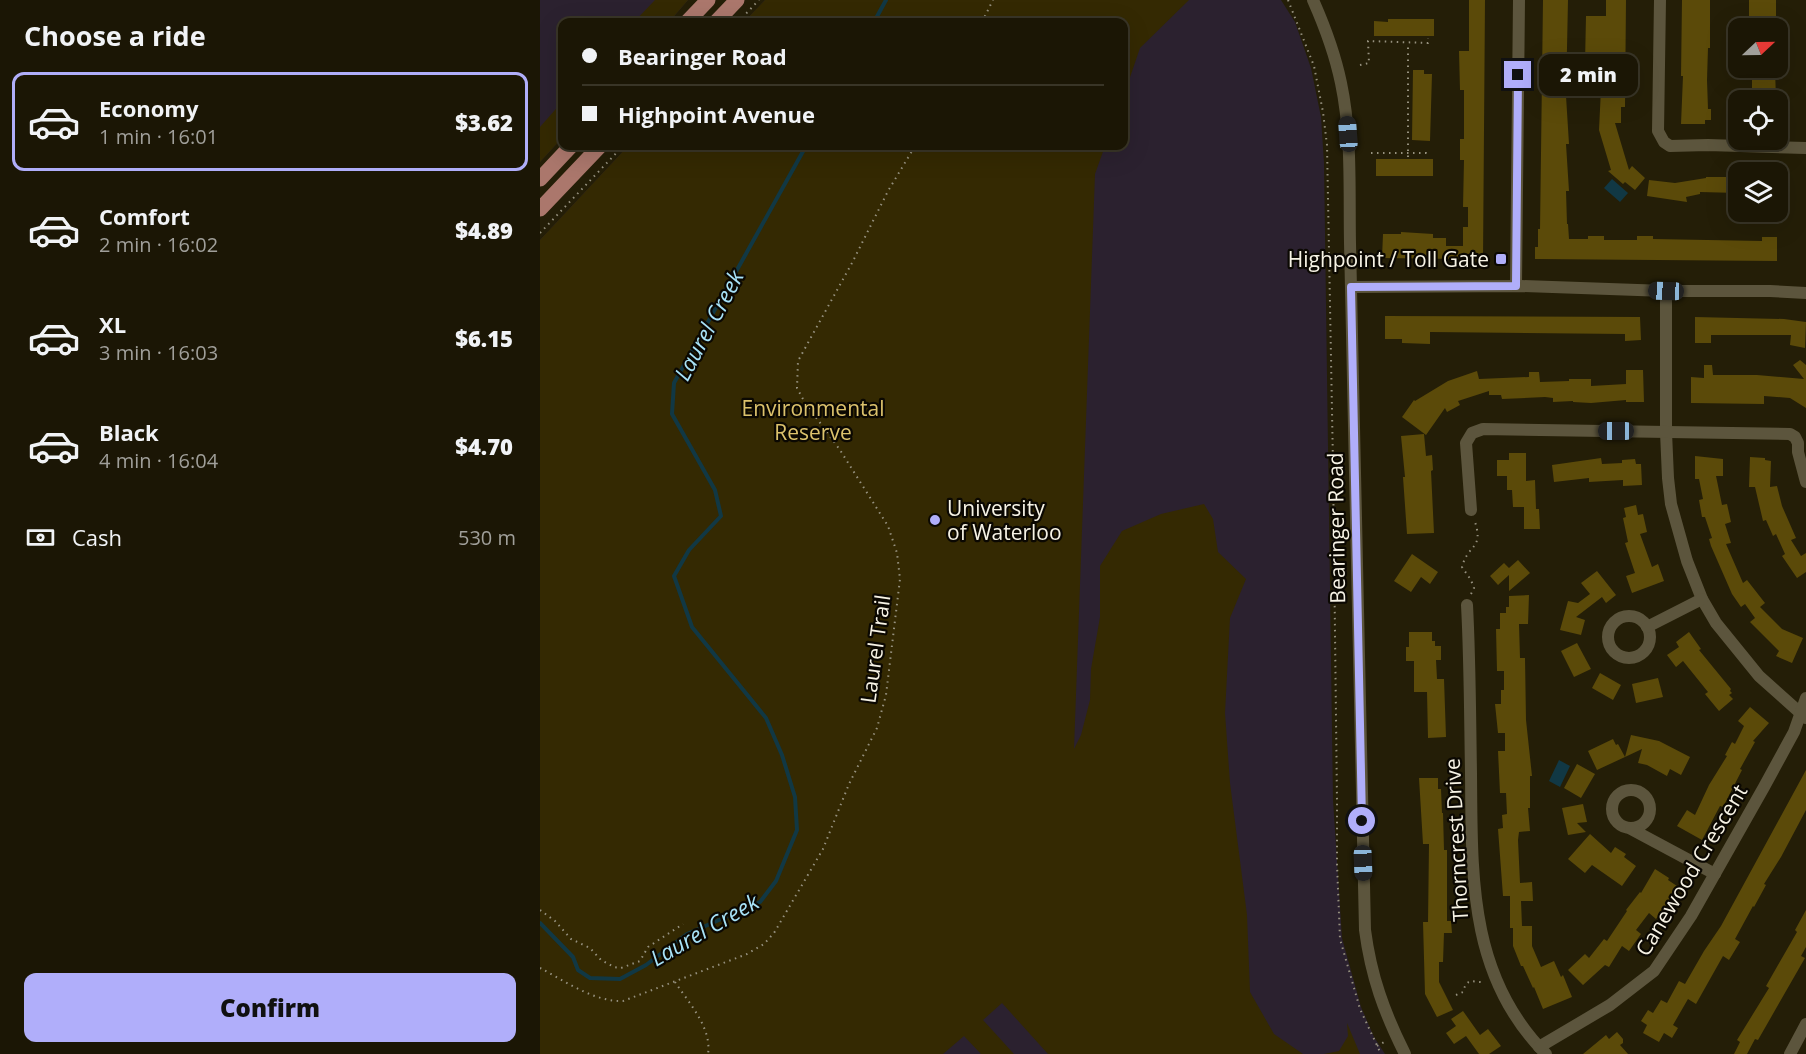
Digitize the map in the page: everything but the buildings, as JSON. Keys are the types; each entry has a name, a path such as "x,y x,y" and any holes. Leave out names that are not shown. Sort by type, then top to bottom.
{"main road":[{"path":"691,18 708,0"},
{"path":"720,18 737,0"},
{"path":"540,179 568,150"},
{"path":"540,209 596,150"}],"street":[{"name":"Bearinger Road","path":"1313,0 1326,29 1335,58 1346,112 1349,155 1365,930 1369,960 1377,991 1405,1054"},
{"path":"1516,286 1518,0"},
{"path":"1660,0 1658,131 1664,142 1670,146 1806,148"},
{"path":"1351,287 1516,286 1666,291 1760,290 1806,293"},
{"path":"1666,291 1668,478 1671,504 1687,561 1702,599 1716,623 1759,676 1803,717"},
{"path":"1471,510 1466,443 1472,433 1483,429 1790,434 1798,443 1798,452 1806,482"},
{"path":"1647,627 1702,599"},
{"name":"Thorncrest Drive","path":"1467,605 1474,889 1482,937 1509,1006 1542,1050"},
{"name":"Canewood Crescent","path":"1542,1050 1610,1005 1654,971 1691,916 1803,717 1806,698"},
{"path":"1631,829 1715,874"},
{"path":"1790,1054 1806,1024"}],"path":[{"path":"742,18 759,0"},
{"path":"984,18 993,0"},
{"path":"1288,0 1314,66 1327,145 1337,864 1341,939 1360,1009 1382,1054"},
{"path":"1402,37 1402,43"},
{"path":"1392,38 1392,43"},
{"path":"1408,157 1410,38"},
{"path":"1420,38 1420,43"},
{"path":"1360,65 1369,63 1368,41 1409,44 1428,43 1428,38"},
{"path":"540,233 619,150"},
{"name":"Laurel Trail","path":"540,968 589,993 610,1001 623,1001 747,954 764,944 774,933 824,849 849,784 877,728 886,695 900,579 897,553 888,526 797,388 798,361 852,263 888,191 913,150"},
{"path":"1371,153 1381,155 1426,153 1426,157"},
{"path":"1467,605 1474,588 1462,567 1464,559 1476,544 1479,534 1471,510"},
{"path":"540,910 555,921 570,939 590,948 601,960 621,968 640,961 648,947 683,924"},
{"path":"1456,995 1463,992 1465,985 1470,981 1483,983 1495,975"},
{"path":"675,982 704,1027 710,1045 708,1054"},
{"path":"1377,1046 1384,1042"}],"shaded area":[{"path":"540,0 688,0 672,18 558,18 558,142 540,162"},
{"name":"Environmental Reserve","path":"765,0 1281,0 1295,22 1311,68 1321,117 1324,163 1333,800 1342,938 1361,1007 1374,1037 1385,1054 540,1054 540,240 624,150 1128,150 1128,18 748,18"}],"green space":[{"path":"655,0 688,0 672,18 638,18"},
{"path":"765,0 1189,0 1140,48 1128,83 1128,18 748,18"},
{"path":"558,107 558,142 540,162 540,127"},
{"name":"Environmental Reserve","path":"624,150 1104,150 1095,174 1074,749 1081,735 1090,700 1091,669 1100,617 1100,566 1122,531 1161,514 1204,504 1213,519 1218,552 1246,579 1230,618 1225,713 1230,783 1247,915 1250,992 1274,1034 1303,1054 1048,1054 1002,1003 983,1020 1014,1054 981,1054 964,1036 943,1054 540,1054 540,240"},
{"path":"1347,1023 1360,1054 1324,1054 1339,1051 1348,1036"}],"water":[{"path":"1612,179 1628,193 1620,202 1604,188"},
{"path":"1559,760 1570,766 1560,787 1549,781"}],"waterway":[{"name":"Laurel Creek","path":"876,18 886,0"},
{"name":"Laurel Creek","path":"540,923 573,957 578,970 590,978 620,979 646,965 687,934 760,902 776,881 797,830 795,797 782,755 766,718 692,627 674,576 689,550 721,516 715,490 672,414 674,383 804,150"}],"place":[{"name":"Highpoint / Toll Gate","path":"1501,259"},
{"name":"University of Waterloo","path":"935,520"}],"route":[{"path":"1362,821 1351,287 1516,286 1518,75"}]}
